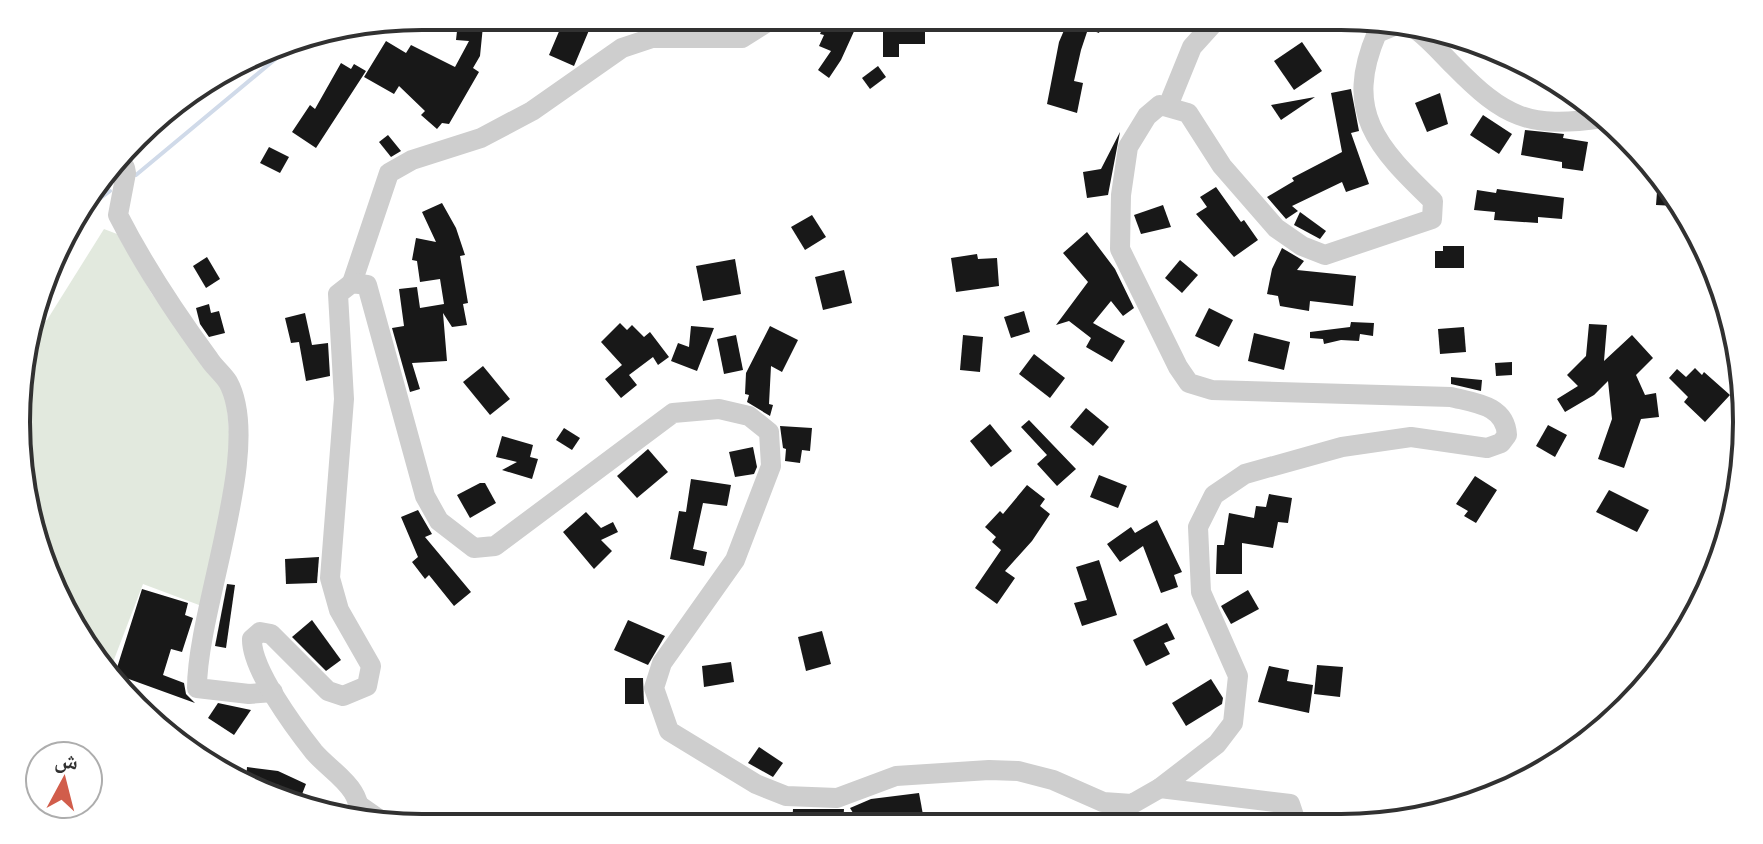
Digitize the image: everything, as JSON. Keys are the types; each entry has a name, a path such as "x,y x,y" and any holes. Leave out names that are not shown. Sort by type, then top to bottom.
{"street":[{"path":"357,808 353,791 315,753 273,692 251,650 252,639 260,632 282,641 303,669 328,691 343,696 367,686 371,666 339,610 330,578 344,399 338,294 352,283 389,173 412,160 481,138 532,111 622,48 652,38 742,38 755,30"},
{"path":"1168,106 1192,47 1207,30"},
{"path":"352,283 367,285 425,496 439,521 474,548 495,546 673,413 719,409 749,416 769,432 771,466 735,560 662,663 654,688 669,731 756,784 786,796 837,798 896,776 989,770 1018,771 1053,780 1103,802 1132,804 1160,788 1217,744 1233,723 1239,695 1238,676 1201,592 1198,527 1214,495 1245,474 1342,447 1411,437 1487,448 1501,443 1507,435 1506,423 1499,413 1487,406 1451,397 1212,390 1189,383 1178,367 1120,249 1121,195 1128,147 1147,116 1160,105 1188,113 1222,166 1276,228 1302,246 1325,255 1432,219 1433,201 1375,137 1365,117 1362,88 1372,46 1379,32"},
{"path":"1429,40 1489,101 1511,114 1566,122 1590,119"},
{"path":"124,168 126,173 118,215 209,359 229,383 234,404 238,470 207,608 197,688 249,694 273,692"},
{"path":"1160,788 1290,804 1293,814"}],"shaded area":[{"path":"104,229 117,234 152,294 226,394 231,457 207,608 143,584 113,663 83,618 60,572 43,523 33,473 30,422 33,371 43,323"}],"building":[{"path":"457,30 483,30 480,56 473,68 479,72 449,124 442,123 437,129 421,115 425,111 399,86 394,94 364,77 386,41 406,53 411,45 455,67 469,41 456,40"},
{"path":"560,30 589,30 574,66 549,55"},
{"path":"822,30 855,30 829,78 818,70 831,51 819,46 824,35 820,34"},
{"path":"1064,30 1088,30 1074,81 1083,83 1077,113 1047,104"},
{"path":"883,32 925,32 925,44 899,44 899,57 883,57"},
{"path":"1302,42 1322,71 1294,90 1274,61"},
{"path":"341,63 351,69 354,64 366,71 316,148 292,132 310,105 315,109"},
{"path":"878,66 886,77 870,89 862,78"},
{"path":"1351,89 1359,131 1351,133 1369,184 1346,192 1342,182 1292,206 1298,211 1286,219 1267,197 1294,181 1292,178 1342,152 1331,93"},
{"path":"1440,93 1448,124 1427,132 1415,103"},
{"path":"1315,97 1281,120 1271,105"},
{"path":"1483,115 1512,134 1499,154 1470,135"},
{"path":"1525,130 1564,134 1563,138 1588,142 1583,171 1562,168 1562,162 1521,155"},
{"path":"1120,132 1108,195 1087,198 1083,172 1101,169"},
{"path":"388,135 401,151 391,157 379,142"},
{"path":"269,147 289,157 280,173 260,163"},
{"path":"1216,187 1258,240 1234,257 1196,214 1207,207 1200,197"},
{"path":"1497,189 1564,198 1562,219 1538,217 1538,223 1494,220 1495,212 1474,210 1477,190 1496,193"},
{"path":"1657,190 1668,206 1656,205"},
{"path":"442,203 456,228 465,255 460,256 468,303 463,304 467,325 452,327 443,313 447,361 412,363 420,389 410,392 392,328 404,326 399,289 417,287 420,308 444,304 440,279 420,282 417,261 412,260 416,238 436,242 422,212"},
{"path":"1163,205 1171,227 1141,234 1134,215"},
{"path":"1300,212 1326,231 1320,239 1294,225"},
{"path":"812,215 826,237 805,250 791,227"},
{"path":"1087,232 1115,269 1134,308 1123,316 1111,301 1093,323 1125,341 1112,362 1086,347 1091,338 1069,321 1056,325 1088,282 1063,253"},
{"path":"1443,246 1464,246 1464,268 1435,268 1435,251 1443,251"},
{"path":"1282,248 1304,261 1297,270 1356,276 1353,306 1310,301 1309,311 1280,306 1278,296 1267,294 1272,269"},
{"path":"977,254 978,259 997,258 999,286 956,292 951,258"},
{"path":"207,257 220,279 206,288 193,266"},
{"path":"735,259 741,294 703,301 696,266"},
{"path":"1180,260 1198,275 1182,293 1165,278"},
{"path":"844,270 852,303 823,310 815,277"},
{"path":"209,304 211,313 219,311 225,333 209,337 200,324 196,308"},
{"path":"1209,308 1233,320 1219,347 1195,336"},
{"path":"1024,311 1030,332 1011,338 1004,317"},
{"path":"305,313 312,345 328,343 330,376 306,381 299,342 291,343 285,318"},
{"path":"1351,322 1374,323 1373,336 1360,334 1359,341 1341,340 1324,344 1323,339 1310,338 1310,332 1350,327"},
{"path":"620,323 627,330 632,325 644,337 650,332 669,357 658,365 653,357 629,375 637,385 621,398 605,379 622,365 601,342"},
{"path":"1589,324 1607,325 1604,361 1632,335 1653,358 1636,375 1645,395 1656,393 1659,417 1641,419 1624,468 1598,459 1612,419 1608,381 1594,395 1565,412 1557,399 1578,386 1567,375 1586,356"},
{"path":"691,326 714,328 697,371 671,361 678,343 689,347"},
{"path":"770,326 798,340 782,372 771,366 769,404 773,405 770,416 747,402 749,395 745,394 746,373"},
{"path":"1464,327 1466,352 1440,354 1438,329"},
{"path":"1254,333 1290,342 1284,370 1248,361"},
{"path":"736,335 743,370 724,374 717,339"},
{"path":"963,335 983,337 980,372 960,370"},
{"path":"1034,354 1065,378 1050,398 1019,374"},
{"path":"1512,362 1512,375 1496,376 1495,363"},
{"path":"483,366 510,399 490,415 463,382"},
{"path":"1695,368 1730,395 1705,422 1684,402 1688,397 1669,378 1677,369 1686,377"},
{"path":"1451,377 1482,380 1481,391 1451,384"},
{"path":"1086,408 1109,427 1093,446 1070,427"},
{"path":"1029,420 1076,469 1057,486 1037,464 1047,455 1021,427"},
{"path":"990,424 1012,451 991,467 970,441"},
{"path":"1548,425 1567,435 1555,457 1536,446"},
{"path":"780,426 812,428 810,451 802,450 800,463 785,461 786,449 783,448"},
{"path":"564,428 580,438 572,450 556,440"},
{"path":"502,436 533,445 530,457 538,459 532,479 502,470 517,462 496,457"},
{"path":"753,447 757,467 754,474 735,477 729,452"},
{"path":"648,449 668,472 637,498 617,476"},
{"path":"1099,475 1127,486 1118,508 1090,497"},
{"path":"1475,476 1497,490 1476,523 1464,516 1468,511 1456,504"},
{"path":"691,479 731,485 727,506 703,503 693,549 707,552 704,566 670,559 679,511 686,512"},
{"path":"485,483 496,503 470,518 457,495"},
{"path":"1027,485 1045,499 1040,506 1050,514 1032,541 1005,571 1015,578 997,604 975,588 1001,550 992,542 996,537 985,527 1000,511 1003,514"},
{"path":"1609,490 1649,510 1637,532 1596,512"},
{"path":"1269,494 1292,498 1288,523 1278,522 1273,548 1242,543 1242,574 1216,574 1217,545 1224,545 1229,513 1254,518 1256,506 1266,507"},
{"path":"418,510 432,534 425,537 471,592 454,606 429,575 425,579 412,562 418,557 401,517"},
{"path":"586,512 601,528 613,522 618,532 601,540 612,551 594,569 563,532"},
{"path":"1157,520 1182,572 1174,575 1178,587 1161,593 1143,546 1120,562 1107,544 1131,527 1135,533"},
{"path":"319,557 317,583 286,584 285,559"},
{"path":"1099,560 1117,615 1082,626 1074,603 1087,600 1076,567"},
{"path":"227,584 235,585 226,648 215,646"},
{"path":"142,589 188,603 185,615 193,618 182,652 171,649 163,675 184,683 186,694 195,703 125,678 117,668"},
{"path":"1248,590 1259,609 1231,624 1221,606"},
{"path":"312,620 341,660 326,671 292,637"},
{"path":"628,620 665,636 648,665 614,650"},
{"path":"1167,623 1175,639 1164,643 1170,654 1146,666 1133,640"},
{"path":"822,631 831,664 806,671 798,637"},
{"path":"731,662 734,682 704,687 702,666"},
{"path":"1317,665 1343,667 1340,697 1314,694"},
{"path":"1269,666 1289,670 1287,681 1313,685 1309,713 1258,702"},
{"path":"625,678 643,678 644,704 625,704"},
{"path":"1211,679 1223,698 1222,704 1186,726 1172,703"},
{"path":"218,703 251,710 234,735 208,718"},
{"path":"759,747 783,763 773,777 748,763"},
{"path":"247,767 278,771 306,784 302,795 247,773"},
{"path":"919,793 923,814 854,814 850,808 871,799"},
{"path":"793,809 844,809 844,814 793,814"}],"waterway":[{"path":"136,175 276,59"},
{"path":"100,199 110,191"}]}
